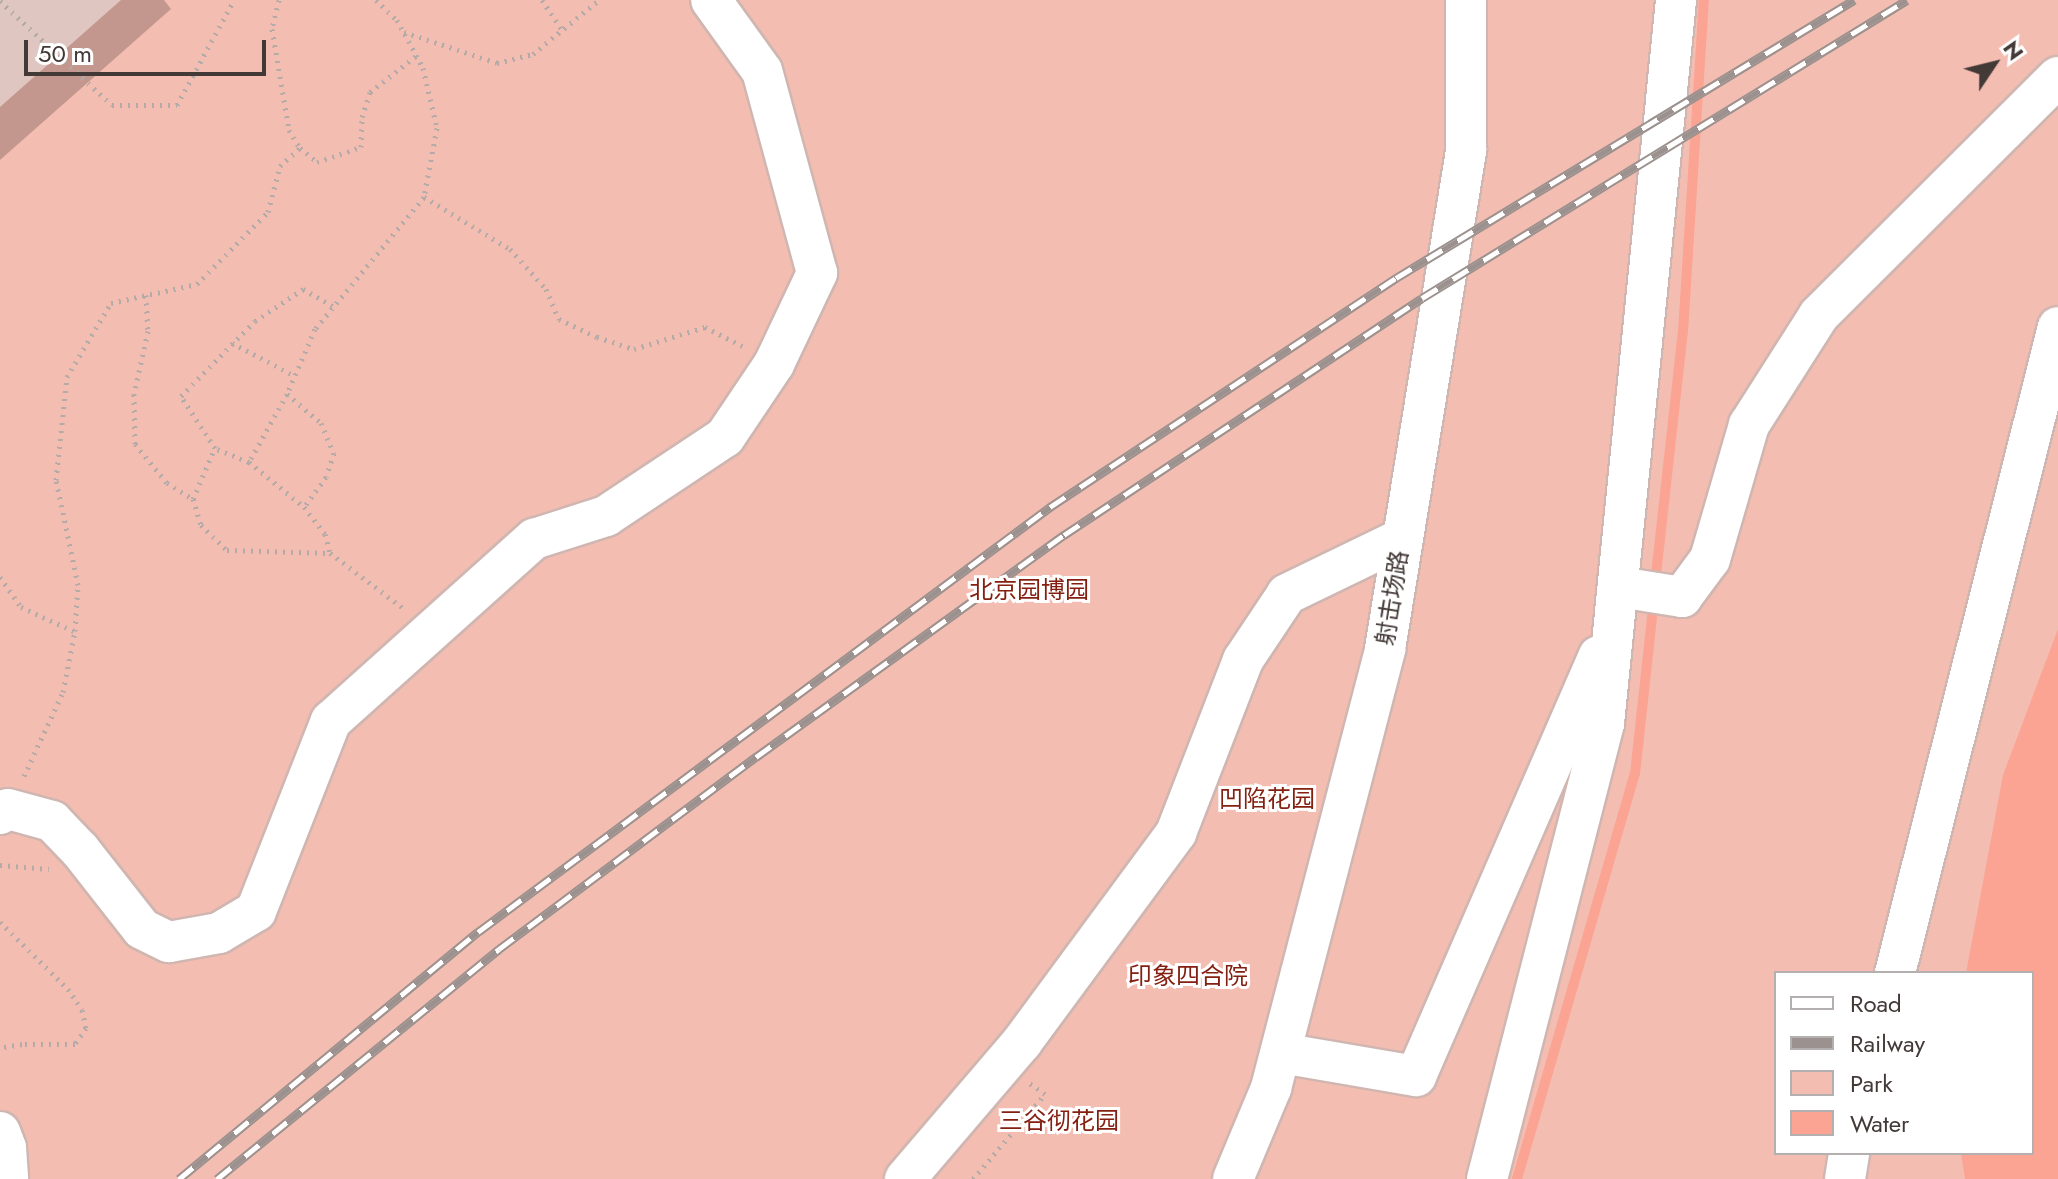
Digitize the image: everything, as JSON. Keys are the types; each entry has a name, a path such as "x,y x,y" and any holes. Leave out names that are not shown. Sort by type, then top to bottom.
{"street":[{"path":"4,812 52,821 80,850 142,929 169,942 219,933 256,911 331,721 534,539 606,516 725,437 774,364 817,273 762,71 711,0"},
{"name":"射击场路","path":"1233,1179 1271,1088 1385,649 1466,151 1466,0"},
{"path":"1487,1179 1604,723 1676,0"},
{"path":"1617,603 1682,597 1710,559 1749,425 1819,315 2058,77"},
{"path":"1896,971 2058,327"},
{"path":"905,1179 1002,1064 1176,833 1243,660 1287,594 1401,539"},
{"path":"1281,1053 1416,1076 1617,603"},
{"path":"0,1132 6,1148 8,1179"},
{"path":"1845,1179 1849,1155"}],"path":[{"path":"0,1 112,105 177,105 234,0"},
{"path":"279,0 272,29 289,130 300,148 317,162 361,147 362,117 370,92 416,56"},
{"path":"249,462 287,394 315,329 424,197 437,128 423,68 397,20 376,0"},
{"path":"542,0 562,30"},
{"path":"403,31 497,63 533,54 599,0"},
{"path":"4,812 63,692 75,631 78,585 56,480 67,377 111,303 197,284 268,212 280,166 300,148"},
{"path":"424,197 510,249 546,289 559,319 634,349 705,327 774,364"},
{"path":"330,553 325,534 304,507 249,462 215,448 181,396 255,321 303,289 333,306"},
{"path":"146,295 148,331 134,394 135,444 167,483 193,499"},
{"path":"232,343 295,376"},
{"path":"287,394 321,423 334,453 326,477 304,507"},
{"path":"215,448 193,499 201,525 227,550 330,553 432,630"},
{"path":"0,577 21,607 75,631"},
{"path":"0,922 68,989 82,1010 86,1028 75,1044 22,1044 0,1048"},
{"path":"973,1179 1045,1094 1002,1064"}],"green space":[{"name":"北京园博园","path":"0,0 2058,0 2058,1179 0,1179"}],"water":[{"path":"2058,629 2058,1179 1965,1179 1961,1155 2034,1155 2034,971 1966,971 2003,775"}],"building":[{"path":"0,0 121,0 0,107"}],"waterway":[{"path":"1655,584 1683,332 1704,0"},
{"path":"1517,1179 1635,774 1654,600"}],"railway":[{"path":"179,1179 478,932 1050,507 1396,278 1854,0"},
{"path":"217,1179 499,949 756,757 1064,535 1422,298 1907,0"}],"park label":[{"name":"凹陷花园","path":"1267,799"},
{"name":"印象四合院","path":"1188,976"},
{"name":"三谷彻花园","path":"1059,1121"}]}
